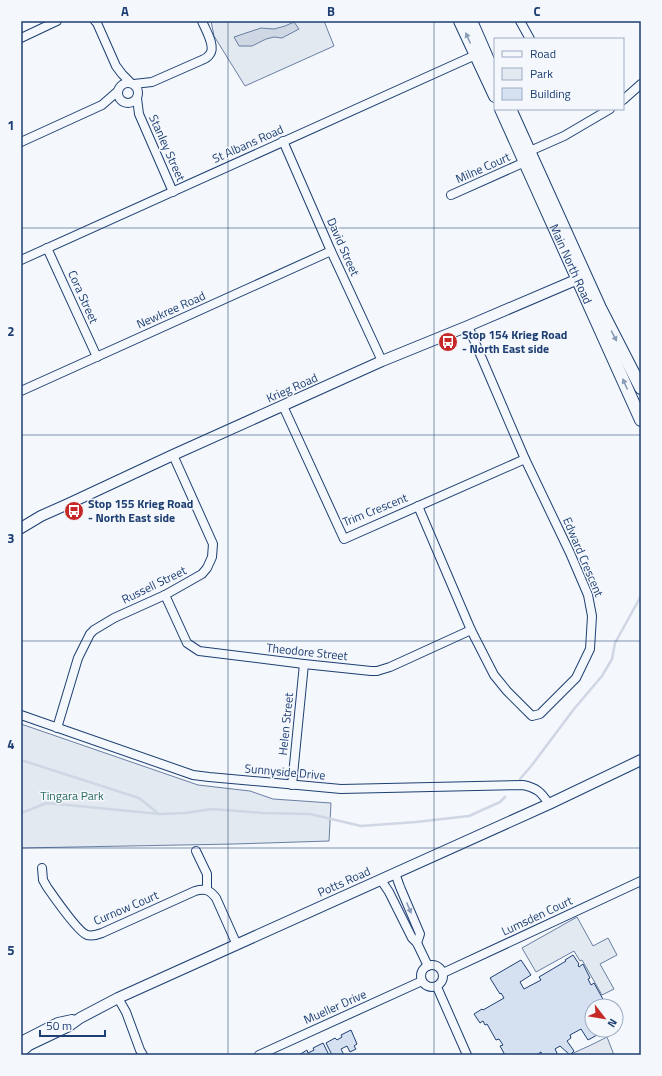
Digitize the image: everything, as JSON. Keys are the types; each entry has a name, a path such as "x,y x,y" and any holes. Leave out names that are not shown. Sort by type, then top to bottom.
{"main road":[{"path":"460,21 494,74"},
{"path":"471,21 494,93"},
{"name":"Main North Road","path":"502,110 579,260 603,314 641,388"},
{"name":"Main North Road","path":"510,110 536,184 641,420"},
{"path":"579,260 578,279 591,288"}],"street":[{"path":"21,38 57,21"},
{"path":"95,21 116,66 122,74 137,87 139,90 138,96"},
{"path":"21,142 102,105 119,90 122,84 152,82 202,60 211,54 212,46 202,21"},
{"path":"520,21 529,38"},
{"name":"St Albans Road","path":"21,260 480,53"},
{"path":"116,66 119,90 118,96 125,103"},
{"path":"102,105 134,102 152,82"},
{"path":"624,99 641,84"},
{"name":"Stanley Street","path":"138,96 139,114 173,192"},
{"name":"Stanley Street","path":"125,103 139,114"},
{"name":"Milne Court","path":"450,195 527,157 608,110"},
{"name":"David Street","path":"284,141 331,251 382,362"},
{"name":"Cora Street","path":"47,248 97,357"},
{"name":"Newkree Road","path":"21,391 331,251"},
{"name":"Krieg Road","path":"21,528 42,516 173,455 382,362 578,279"},
{"name":"Edward Crescent","path":"418,506 471,630 494,675 507,691 532,716 540,714 576,678 590,648 592,616 588,595 570,553 525,459 468,326"},
{"name":"Trim Crescent","path":"283,406 344,538 525,459"},
{"name":"Russell Street","path":"57,728 78,658 90,634 114,618 164,595 202,574 207,568 212,557 214,544 173,455"},
{"name":"Theodore Street","path":"164,595 187,643 199,651 304,664 377,671 390,667 471,630"},
{"name":"Helen Street","path":"292,785 304,664"},
{"name":"Sunnyside Drive","path":"21,715 193,774 209,777 341,789 523,785 540,791 549,804"},
{"name":"Potts Road","path":"21,1052 29,1045 69,1026 80,1018 118,998 641,761"},
{"path":"196,851 207,874 207,890 216,898 237,945"},
{"name":"Curnow Court","path":"42,868 43,880 47,887 80,930 88,935 102,933 195,891 207,890"},
{"path":"395,873 420,934 417,943"},
{"path":"381,880 389,892 412,938 417,943 428,966"},
{"name":"Lumsden Court","path":"443,973 641,881"},
{"path":"428,966 438,966 443,973 444,978 436,987 431,988 426,986 422,981 422,970 428,966"},
{"name":"Mueller Drive","path":"259,1055 422,981"},
{"path":"436,987 467,1055"},
{"path":"118,998 126,1012 143,1055"},
{"name":"Potts Road","path":"21,1042 58,1023 80,1018"}],"green space":[{"path":"211,21 324,21 334,46 245,86 214,36"},
{"name":"Tingara Park","path":"21,724 198,785 250,791 273,799 331,803 329,841 21,848"},
{"path":"577,917 593,946 608,938 617,955 600,964 614,989 602,995 582,960 580,961 574,951 536,972 522,948"}],"shaded area":[{"path":"294,22 299,29 282,38 274,37 266,39 252,46 239,46 234,37 261,28 274,29"},
{"path":"607,1038 614,1055 569,1055"}],"building":[{"path":"573,955 579,964 579,967 583,964 590,978 588,979 591,985 594,983 602,998 584,998 584,1034 581,1029 570,1035 571,1038 567,1041 574,1051 570,1055 560,1046 555,1049 557,1053 555,1055 542,1055 541,1052 536,1055 505,1055 500,1046 503,1045 499,1039 496,1040 487,1024 485,1025 483,1021 480,1023 474,1014 504,998 490,978 521,960 531,975 520,982 524,989 541,980 539,977 566,961 565,960"},
{"path":"351,1030 357,1044 354,1046 356,1049 350,1052 347,1046 341,1049 344,1055 332,1055 326,1043 335,1038 337,1040 342,1037 341,1035"},
{"path":"323,1043 329,1055 299,1055 307,1050 308,1053 314,1050 313,1048"}],"waterway":[{"path":"520,779 574,709 602,676 612,659 615,643 641,596"},
{"path":"21,760 139,798 159,814"},
{"path":"21,813 47,803 160,814 185,813 212,809 263,813 310,814 361,826 469,816 500,802 505,797"}],"place":[{"name":"Stop 154 Krieg Road - North East side","path":"448,342"},
{"name":"Stop 155 Krieg Road - North East side","path":"74,511"}]}
